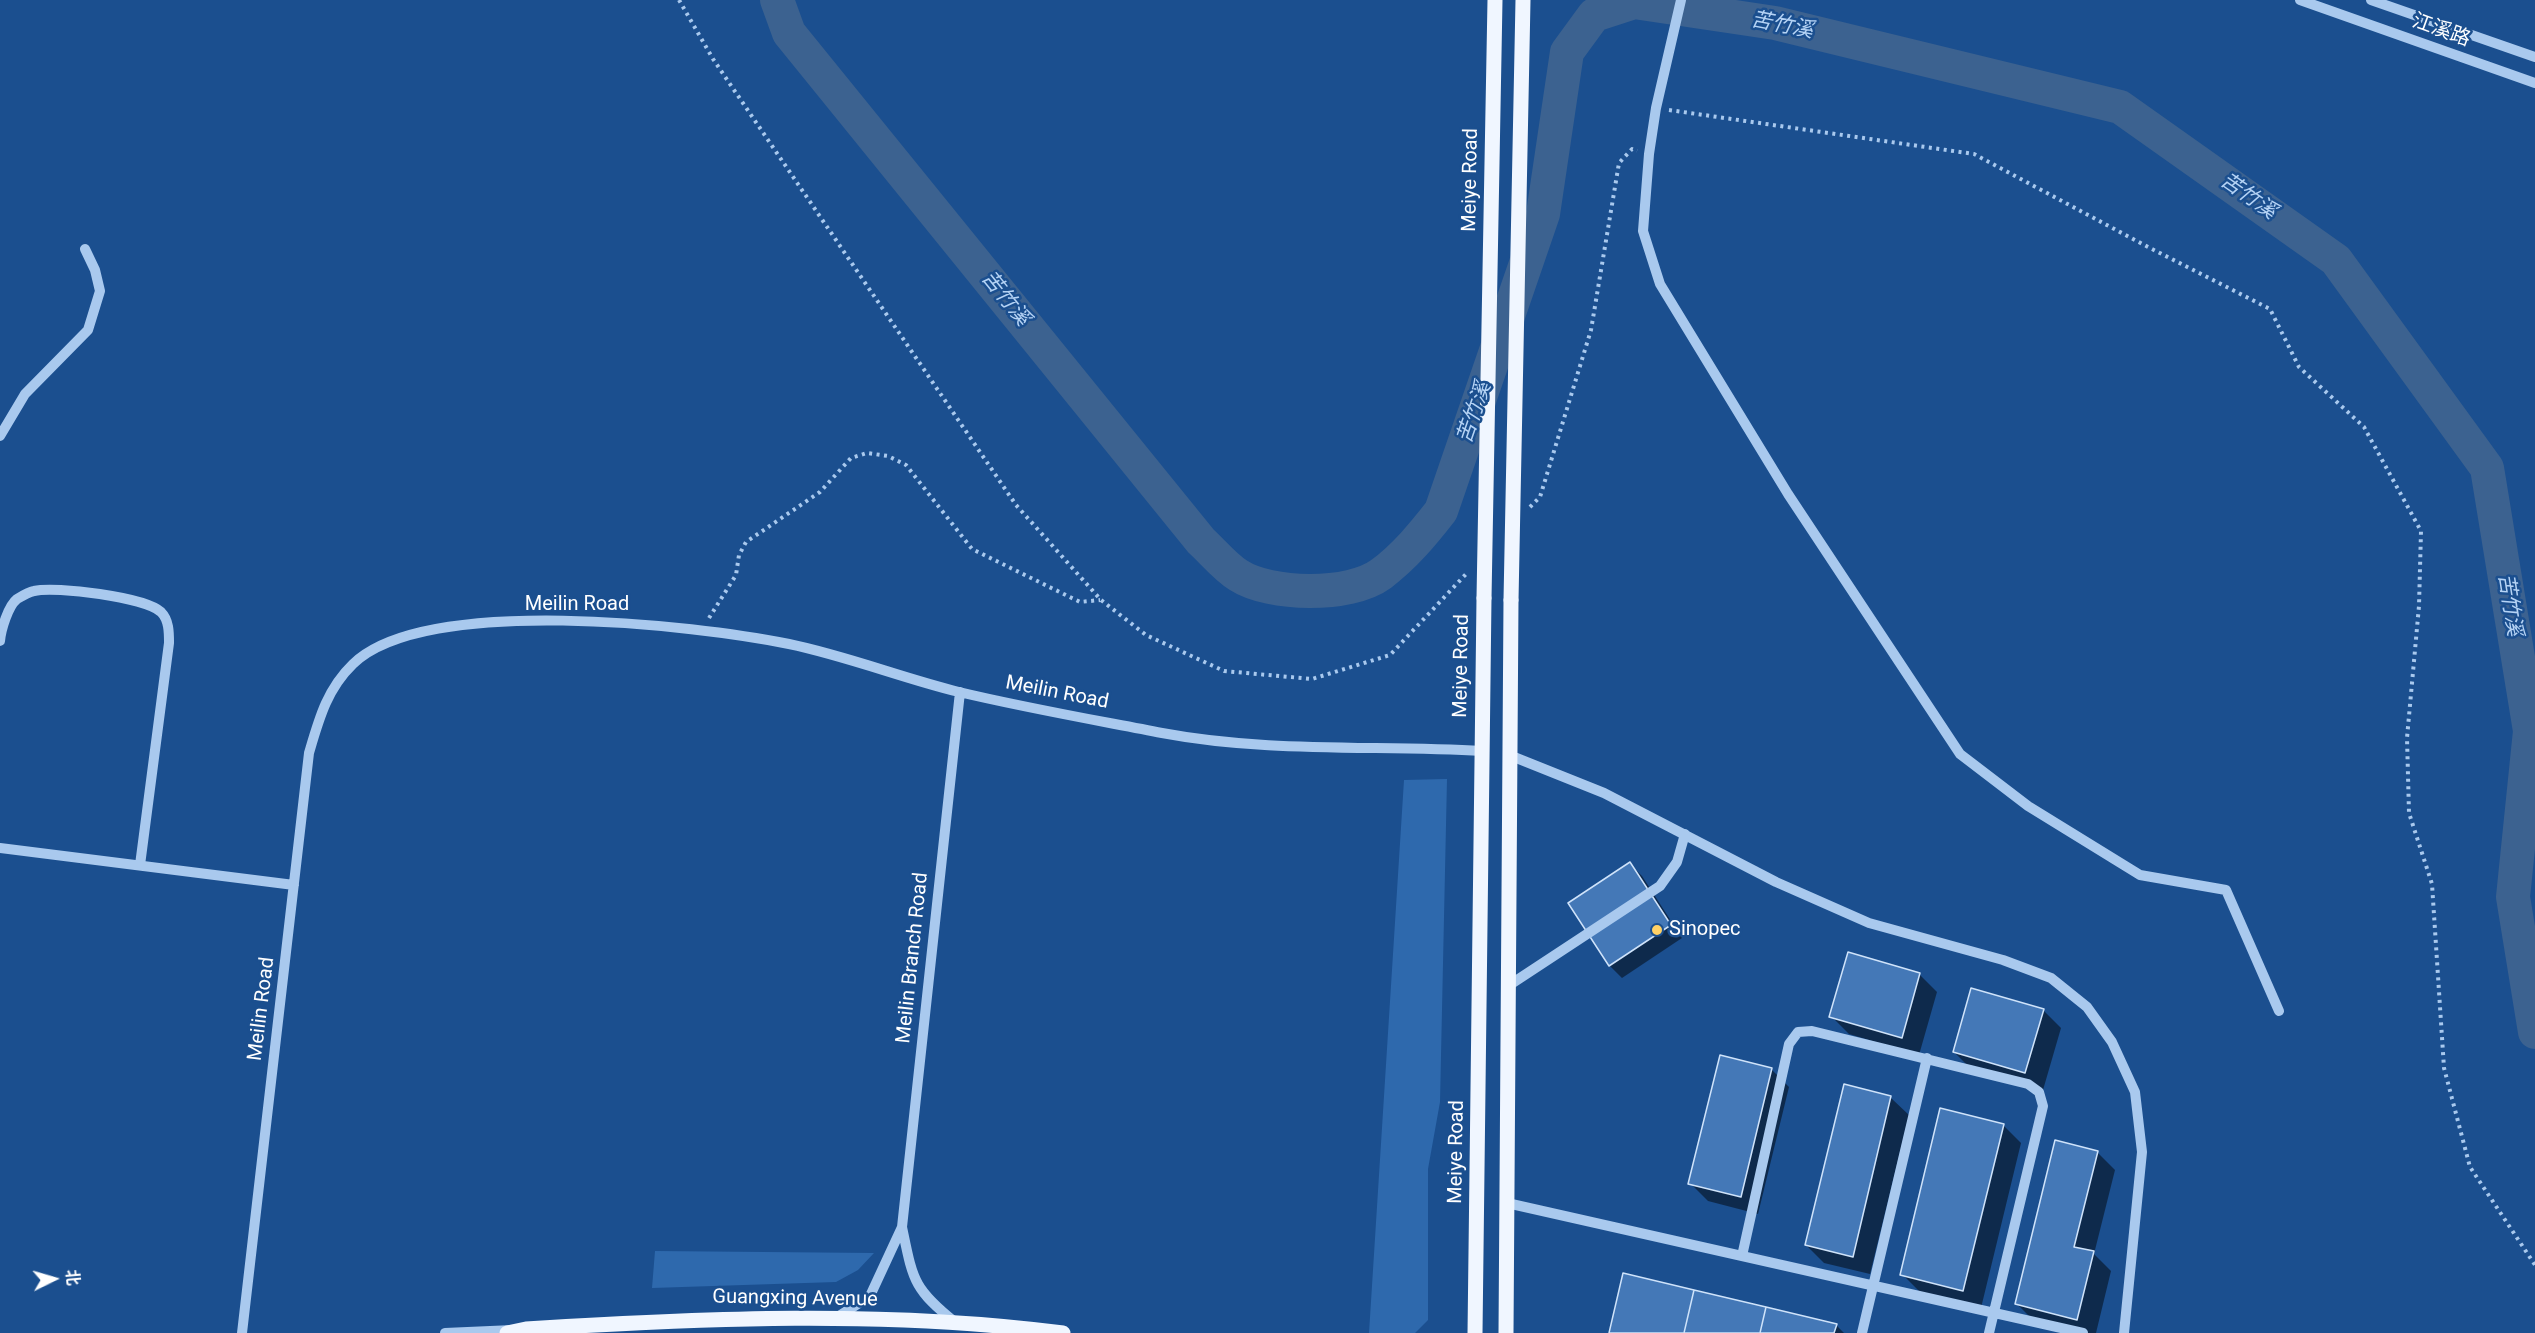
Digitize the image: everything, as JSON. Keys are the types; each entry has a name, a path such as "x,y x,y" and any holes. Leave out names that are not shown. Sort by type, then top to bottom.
{"main road":[{"name":"Meiye Road","path":"1475,1333 1484,598 1495,0"},
{"path":"1506,1333 1509,755 1523,0"},
{"path":"1467,1333 1476,1279"},
{"name":"Guangxing Avenue","path":"507,1333 526,1329 697,1319 835,1319 1063,1333"}],"street":[{"path":"1681,0 1656,108 1649,154 1643,231 1660,284 1788,494 1960,754 2028,806 2140,875 2226,890 2279,1011"},
{"name":"江溪路","path":"2301,0 2535,83"},
{"name":"江溪路","path":"2371,0 2535,57"},
{"path":"0,436 25,394 88,330 100,291 95,270 85,249"},
{"path":"0,641 15,600 33,591 56,590 142,602 161,612 169,627 169,643 140,865"},
{"name":"Meilin Road","path":"242,1333 309,753 323,705 354,663 400,636 460,624 636,622 790,644 960,692 1166,734 1250,745 1482,751"},
{"name":"Meilin Branch Road","path":"902,1227 960,692"},
{"path":"1509,755 1604,793 1776,882 1869,923 2003,960 2051,978 2087,1007 2112,1042 2135,1092 2140,1132 2142,1152 2124,1333"},
{"path":"1508,986 1660,885 1677,862 1686,834"},
{"path":"0,848 294,885"},
{"path":"1742,1256 1789,1044 1798,1032 1812,1031 2028,1084 2039,1092 2043,1106 1989,1333"},
{"path":"1862,1333 1927,1058"},
{"path":"1507,1203 2083,1333"},
{"path":"835,1319 870,1296 902,1227"},
{"path":"902,1227 910,1268 917,1287 932,1304 958,1325"},
{"name":"Guangxing Avenue","path":"445,1333 526,1329"}],"path":[{"path":"680,0 713,59 1016,505 1101,600 1146,635 1224,671 1312,679 1390,655 1474,565"},
{"path":"1656,108 1974,154 2270,309 2300,366 2364,427 2421,531 2419,606 2407,738 2409,813 2432,884 2444,1068 2470,1167 2535,1265"},
{"path":"1525,512 1540,497 1591,330 1619,163 1632,149 1649,154"},
{"path":"701,631 736,575 739,555 746,542 820,492 851,458 867,453 888,456 906,465 972,549 1080,602 1101,600"}],"shaded area":[{"path":"1447,779 1440,1102 1428,1169 1428,1320 1415,1333 1369,1333 1404,780"},
{"path":"655,1251 874,1253 858,1270 836,1282 652,1288"}],"building":[{"path":"1630,862 1671,925 1609,966 1568,903"},
{"path":"1848,952 1920,973 1902,1038 1829,1017"},
{"path":"1971,988 2044,1009 2025,1073 1953,1052"},
{"path":"1720,1055 1772,1068 1741,1197 1688,1184"},
{"path":"1844,1084 1891,1096 1853,1257 1805,1245"},
{"path":"1940,1108 2004,1124 1963,1291 1900,1275"},
{"path":"2055,1140 2098,1151 2074,1247 2094,1251 2077,1320 2015,1304"},
{"path":"1623,1273 1694,1290 1684,1333 1609,1333"},
{"path":"1694,1290 1766,1307 1760,1333 1684,1333"},
{"path":"1766,1307 1837,1324 1834,1333 1760,1333"}],"waterway":[{"name":"苦竹溪","path":"777,0 789,33 1201,541 1238,575 1252,582 1289,590 1331,590 1367,582 1398,560 1441,511 1543,214 1567,52 1594,15 1634,2 1775,23 2120,107 2336,260 2487,468 2530,731 2513,897 2535,1032"}],"place":[{"name":"Sinopec","path":"1657,930"}]}
